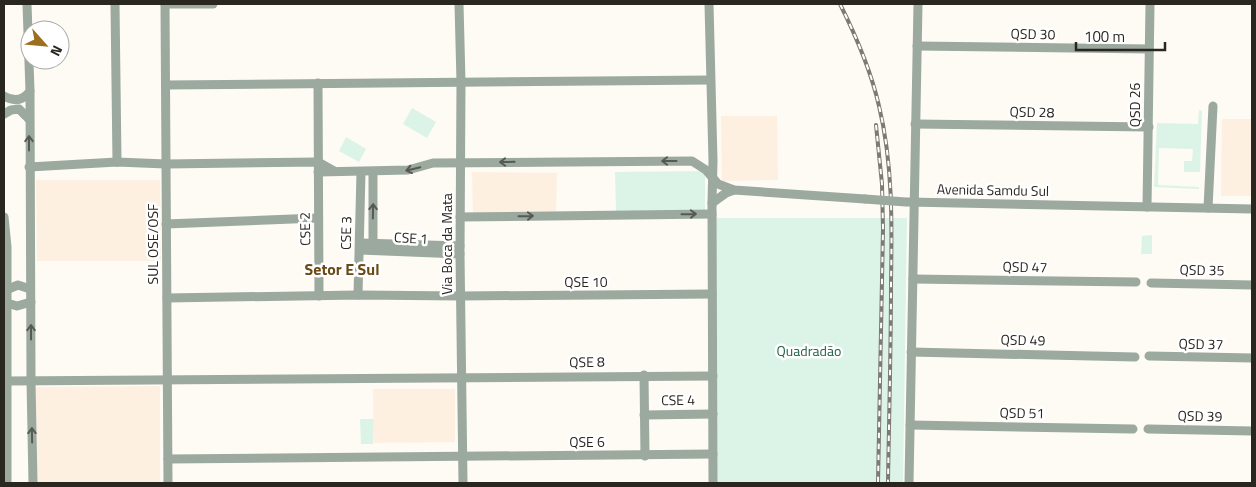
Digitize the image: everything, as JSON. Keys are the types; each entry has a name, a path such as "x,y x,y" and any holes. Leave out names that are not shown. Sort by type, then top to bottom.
{"street":[{"path":"27,4 30,91 30,381 33,483"},
{"path":"115,4 118,162"},
{"path":"165,4 212,4"},
{"name":"SUL OSE/OSF","path":"165,4 168,483"},
{"name":"Via Boca da Mata","path":"459,4 463,483"},
{"path":"709,4 713,176 713,483"},
{"path":"909,483 913,279 910,202 915,124 918,4"},
{"name":"QSD 26","path":"1147,207 1150,4"},
{"name":"QSD 30","path":"917,46 1149,49"},
{"path":"166,85 710,80"},
{"name":"CSE 2","path":"318,83 319,296"},
{"path":"4,96 10,99 21,100 30,91"},
{"path":"1208,208 1213,106"},
{"path":"4,114 11,110 19,109 29,119"},
{"name":"QSD 28","path":"915,124 1149,127"},
{"path":"318,172 408,170 433,162 692,161 705,158 712,146"},
{"name":"Avenida Samdu Sul","path":"692,161 713,176 720,185 734,190 910,202 1252,209"},
{"path":"29,167 118,162 166,164 318,162 335,172"},
{"name":"CSE 3","path":"358,295 361,172"},
{"name":"CSE 3","path":"373,172 373,247"},
{"path":"712,203 734,190"},
{"path":"460,216 712,214"},
{"path":"4,217 7,381 6,463 8,483"},
{"path":"166,224 318,218"},
{"name":"CSE 1","path":"360,247 460,250"},
{"name":"QSD 47","path":"913,279 1136,282"},
{"name":"QSD 35","path":"1151,283 1252,285"},
{"path":"6,297 18,286 30,289"},
{"name":"QSE 10","path":"167,298 358,295 712,294"},
{"path":"6,297 17,306 31,302"},
{"name":"QSD 49","path":"911,352 1135,357"},
{"name":"QSD 37","path":"1149,356 1252,358"},
{"path":"644,375 645,456"},
{"name":"QSE 8","path":"7,381 713,376"},
{"name":"CSE 4","path":"644,415 713,414"},
{"name":"QSD 51","path":"910,425 1133,429"},
{"name":"QSD 39","path":"1148,429 1252,431"},
{"name":"QSE 6","path":"168,459 462,458 712,454"}],"shaded area":[{"path":"721,116 777,116 778,180 722,181"},
{"path":"1222,119 1252,119 1252,196 1221,196"},
{"path":"472,172 557,173 556,213 473,213"},
{"path":"36,180 160,180 161,261 37,261"},
{"path":"160,386 160,483 37,483 36,387"},
{"path":"373,389 455,389 455,442 374,443"}],"green space":[{"path":"412,108 436,122 427,138 403,124"},
{"path":"1199,110 1202,111 1200,172 1184,172 1184,161 1192,161 1193,149 1159,148 1158,185 1199,187 1199,189 1154,187 1157,123 1198,124"},
{"path":"346,137 366,149 359,162 339,151"},
{"path":"705,171 705,212 616,211 615,172"},
{"name":"Quadradão","path":"712,218 907,218 903,483 714,483"},
{"path":"1152,235 1152,254 1141,254 1142,236"},
{"path":"360,419 374,419 373,444 361,444"}],"railway":[{"path":"840,4 872,80 884,128 887,150 891,194 892,239 888,483"},
{"path":"876,125 882,184 883,229 878,483"}],"district":[{"name":"Setor E Sul","path":"342,269"}]}
